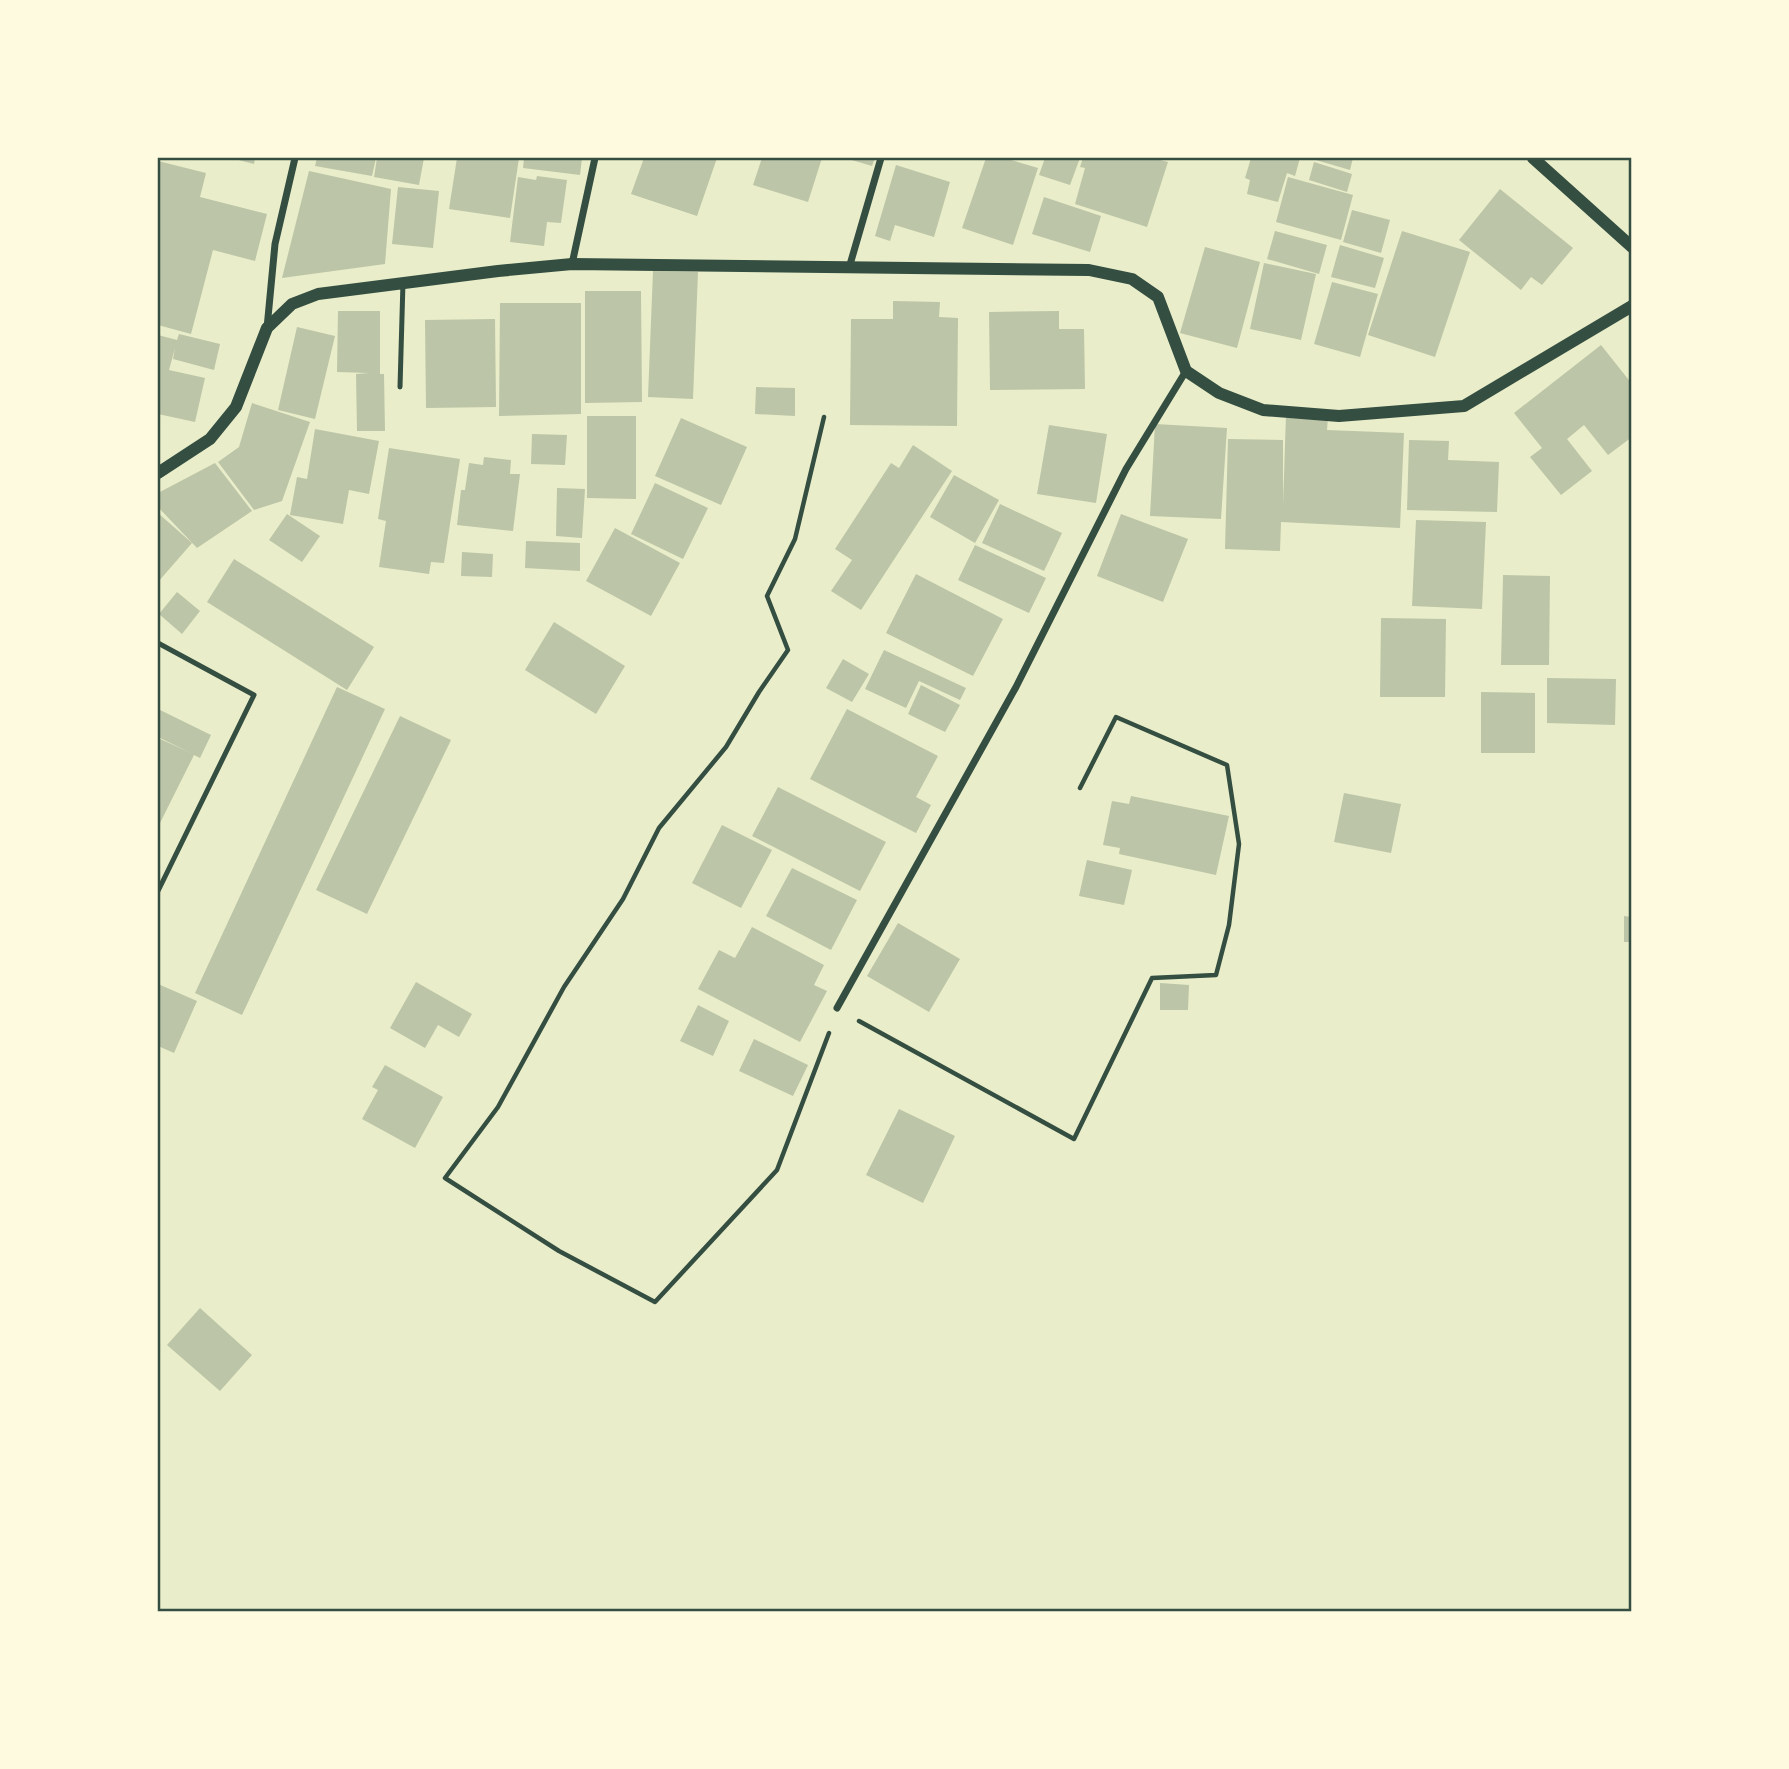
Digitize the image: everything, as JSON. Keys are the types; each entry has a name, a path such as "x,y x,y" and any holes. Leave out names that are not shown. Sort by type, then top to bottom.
{"street":[{"path":"158,473 210,439 236,407 267,328 275,244 296,158"},
{"path":"572,264 595,158"},
{"path":"849,268 881,158"},
{"path":"1533,158 1632,247"},
{"path":"267,328 292,304 318,294 572,264 1089,270 1132,279 1158,296 1186,371 1219,393 1262,410 1339,416 1464,406 1632,306"},
{"path":"837,1008 1016,687 1126,469 1186,371"}],"lane":[{"path":"400,387 403,282"},
{"path":"158,643 254,695 158,891"}],"path":[{"path":"824,416 795,540 767,596 788,650 726,747 659,828 623,899 565,987 498,1107 445,1178 559,1251 655,1301 778,1170 821,1059 837,1008 1074,1139 1152,978 1216,975 1229,925 1240,844 1227,765 1116,717 1080,788"}],"building":[{"path":"231,158 255,158 254,164"},
{"path":"317,158 376,158 372,176 315,166"},
{"path":"377,158 424,158 419,185 374,177"},
{"path":"457,158 519,158 510,218 449,209"},
{"path":"524,158 582,158 580,175 523,168"},
{"path":"644,158 717,158 697,216 631,194"},
{"path":"762,158 822,158 808,202 753,185"},
{"path":"845,158 875,158 872,166"},
{"path":"986,158 1004,158 1038,168 1013,245 962,228"},
{"path":"1045,158 1080,158 1070,185 1039,175"},
{"path":"1083,158 1152,158 1168,162 1147,227 1075,204 1085,168 1080,167"},
{"path":"1251,158 1300,158 1295,176 1287,173 1278,202 1247,194 1250,180 1245,178"},
{"path":"1309,158 1353,158 1350,170"},
{"path":"158,161 206,173 200,197 267,214 255,261 213,250 191,334 158,325"},
{"path":"1314,162 1352,174 1347,192 1309,180"},
{"path":"896,165 950,182 934,237 895,225 890,241 875,236"},
{"path":"309,171 391,189 385,264 282,278"},
{"path":"537,176 567,180 561,223 547,222 544,246 510,242 518,177 536,180"},
{"path":"1288,177 1353,195 1341,240 1276,222"},
{"path":"398,187 439,191 433,248 392,244"},
{"path":"1500,189 1573,248 1542,285 1531,277 1521,290 1459,240"},
{"path":"1044,197 1101,216 1090,252 1032,234"},
{"path":"1352,210 1390,220 1381,253 1343,242"},
{"path":"1275,231 1327,245 1319,274 1267,259"},
{"path":"1402,231 1470,252 1435,357 1368,335"},
{"path":"1340,245 1384,258 1375,288 1331,277"},
{"path":"1205,247 1260,262 1237,348 1180,333"},
{"path":"1264,263 1316,274 1301,340 1250,329"},
{"path":"653,271 698,272 693,399 648,397"},
{"path":"1332,282 1378,294 1360,357 1314,344"},
{"path":"585,291 641,291 642,402 585,403"},
{"path":"893,301 940,302 939,317 958,318 957,426 850,425 851,319 893,319"},
{"path":"500,303 581,303 581,414 499,416"},
{"path":"338,311 380,311 380,374 384,374 385,431 357,431 356,374 369,373 337,372"},
{"path":"1059,311 1059,329 1084,329 1085,389 990,390 989,312"},
{"path":"495,319 496,407 426,408 425,320"},
{"path":"297,327 335,336 315,419 278,410"},
{"path":"179,334 220,344 214,370 173,359 175,348 169,370 205,378 195,422 158,414 158,335 177,340"},
{"path":"1601,345 1632,384 1632,437 1608,455 1584,425 1567,439 1592,471 1561,495 1530,457 1542,448 1514,413"},
{"path":"756,387 795,388 795,416 755,414"},
{"path":"252,403 310,422 282,501 254,510 218,462 239,447"},
{"path":"1286,415 1328,417 1327,430 1404,433 1400,528 1281,522 1280,551 1225,549 1228,439 1283,440 1283,505"},
{"path":"587,416 636,416 636,499 587,498"},
{"path":"681,418 747,447 721,505 655,476"},
{"path":"1155,424 1227,428 1221,519 1150,516"},
{"path":"1049,425 1107,434 1096,503 1037,494"},
{"path":"315,429 379,441 369,494 349,490 343,524 290,515 297,477 307,479"},
{"path":"532,434 567,435 565,465 531,464"},
{"path":"1409,440 1449,441 1448,460 1499,462 1497,512 1407,510"},
{"path":"913,445 952,471 861,610 831,591 852,560 835,549 891,463 899,468"},
{"path":"389,448 460,459 444,563 431,562 429,574 379,567 386,521 378,519"},
{"path":"484,457 511,460 510,474 520,474 513,531 457,525 461,490 465,490 469,463 483,465"},
{"path":"215,463 252,511 197,548 158,507 158,493"},
{"path":"954,475 999,500 975,543 930,517"},
{"path":"655,483 708,508 683,559 631,534"},
{"path":"557,488 585,489 582,538 556,536"},
{"path":"1000,504 1062,533 1044,571 982,543"},
{"path":"158,513 192,543 158,582"},
{"path":"287,514 320,536 302,562 269,540"},
{"path":"1121,514 1188,539 1163,602 1097,576"},
{"path":"1416,520 1486,522 1482,609 1412,606"},
{"path":"615,528 680,563 651,616 586,581"},
{"path":"526,541 580,543 580,571 525,568"},
{"path":"975,545 1046,578 1029,613 958,580"},
{"path":"462,552 493,554 492,577 461,576"},
{"path":"234,559 374,647 347,690 207,602"},
{"path":"916,574 1003,619 973,676 886,633"},
{"path":"1503,575 1550,576 1549,665 1501,665"},
{"path":"177,592 200,611 182,634 159,614"},
{"path":"1381,618 1446,619 1445,697 1380,697"},
{"path":"554,622 625,666 596,714 525,670"},
{"path":"884,650 966,688 960,700 919,681 906,708 865,689"},
{"path":"843,659 869,674 852,702 826,688"},
{"path":"1547,678 1616,679 1615,725 1547,723"},
{"path":"921,685 960,705 945,732 908,714"},
{"path":"337,687 385,709 242,1015 195,993"},
{"path":"1481,692 1535,693 1535,753 1481,753"},
{"path":"158,709 211,735 200,758 194,755 158,827 158,738 191,753 158,737"},
{"path":"847,709 938,756 916,797 931,805 916,833 810,779"},
{"path":"400,716 451,740 367,914 316,890"},
{"path":"778,787 886,842 860,891 752,836"},
{"path":"1344,793 1401,804 1391,853 1334,842"},
{"path":"1131,796 1229,816 1216,875 1119,854 1120,848 1103,845 1112,801 1129,804"},
{"path":"722,825 772,850 741,908 692,883"},
{"path":"1087,860 1132,870 1124,905 1079,896"},
{"path":"792,868 857,900 831,950 766,916"},
{"path":"1624,916 1632,917 1632,942 1624,942"},
{"path":"898,923 960,959 929,1012 867,976"},
{"path":"752,927 824,965 814,985 827,991 800,1042 698,989 719,950 735,958"},
{"path":"416,982 472,1014 459,1037 438,1025 425,1048 390,1028"},
{"path":"1160,983 1189,985 1188,1010 1160,1010"},
{"path":"158,984 197,1001 174,1053 158,1046"},
{"path":"698,1005 729,1021 713,1056 680,1041"},
{"path":"754,1039 808,1065 793,1096 739,1071"},
{"path":"385,1065 443,1097 415,1148 362,1119 378,1090 372,1087"},
{"path":"899,1109 955,1136 923,1203 866,1175"},
{"path":"200,1308 252,1355 220,1391 167,1345"}]}
